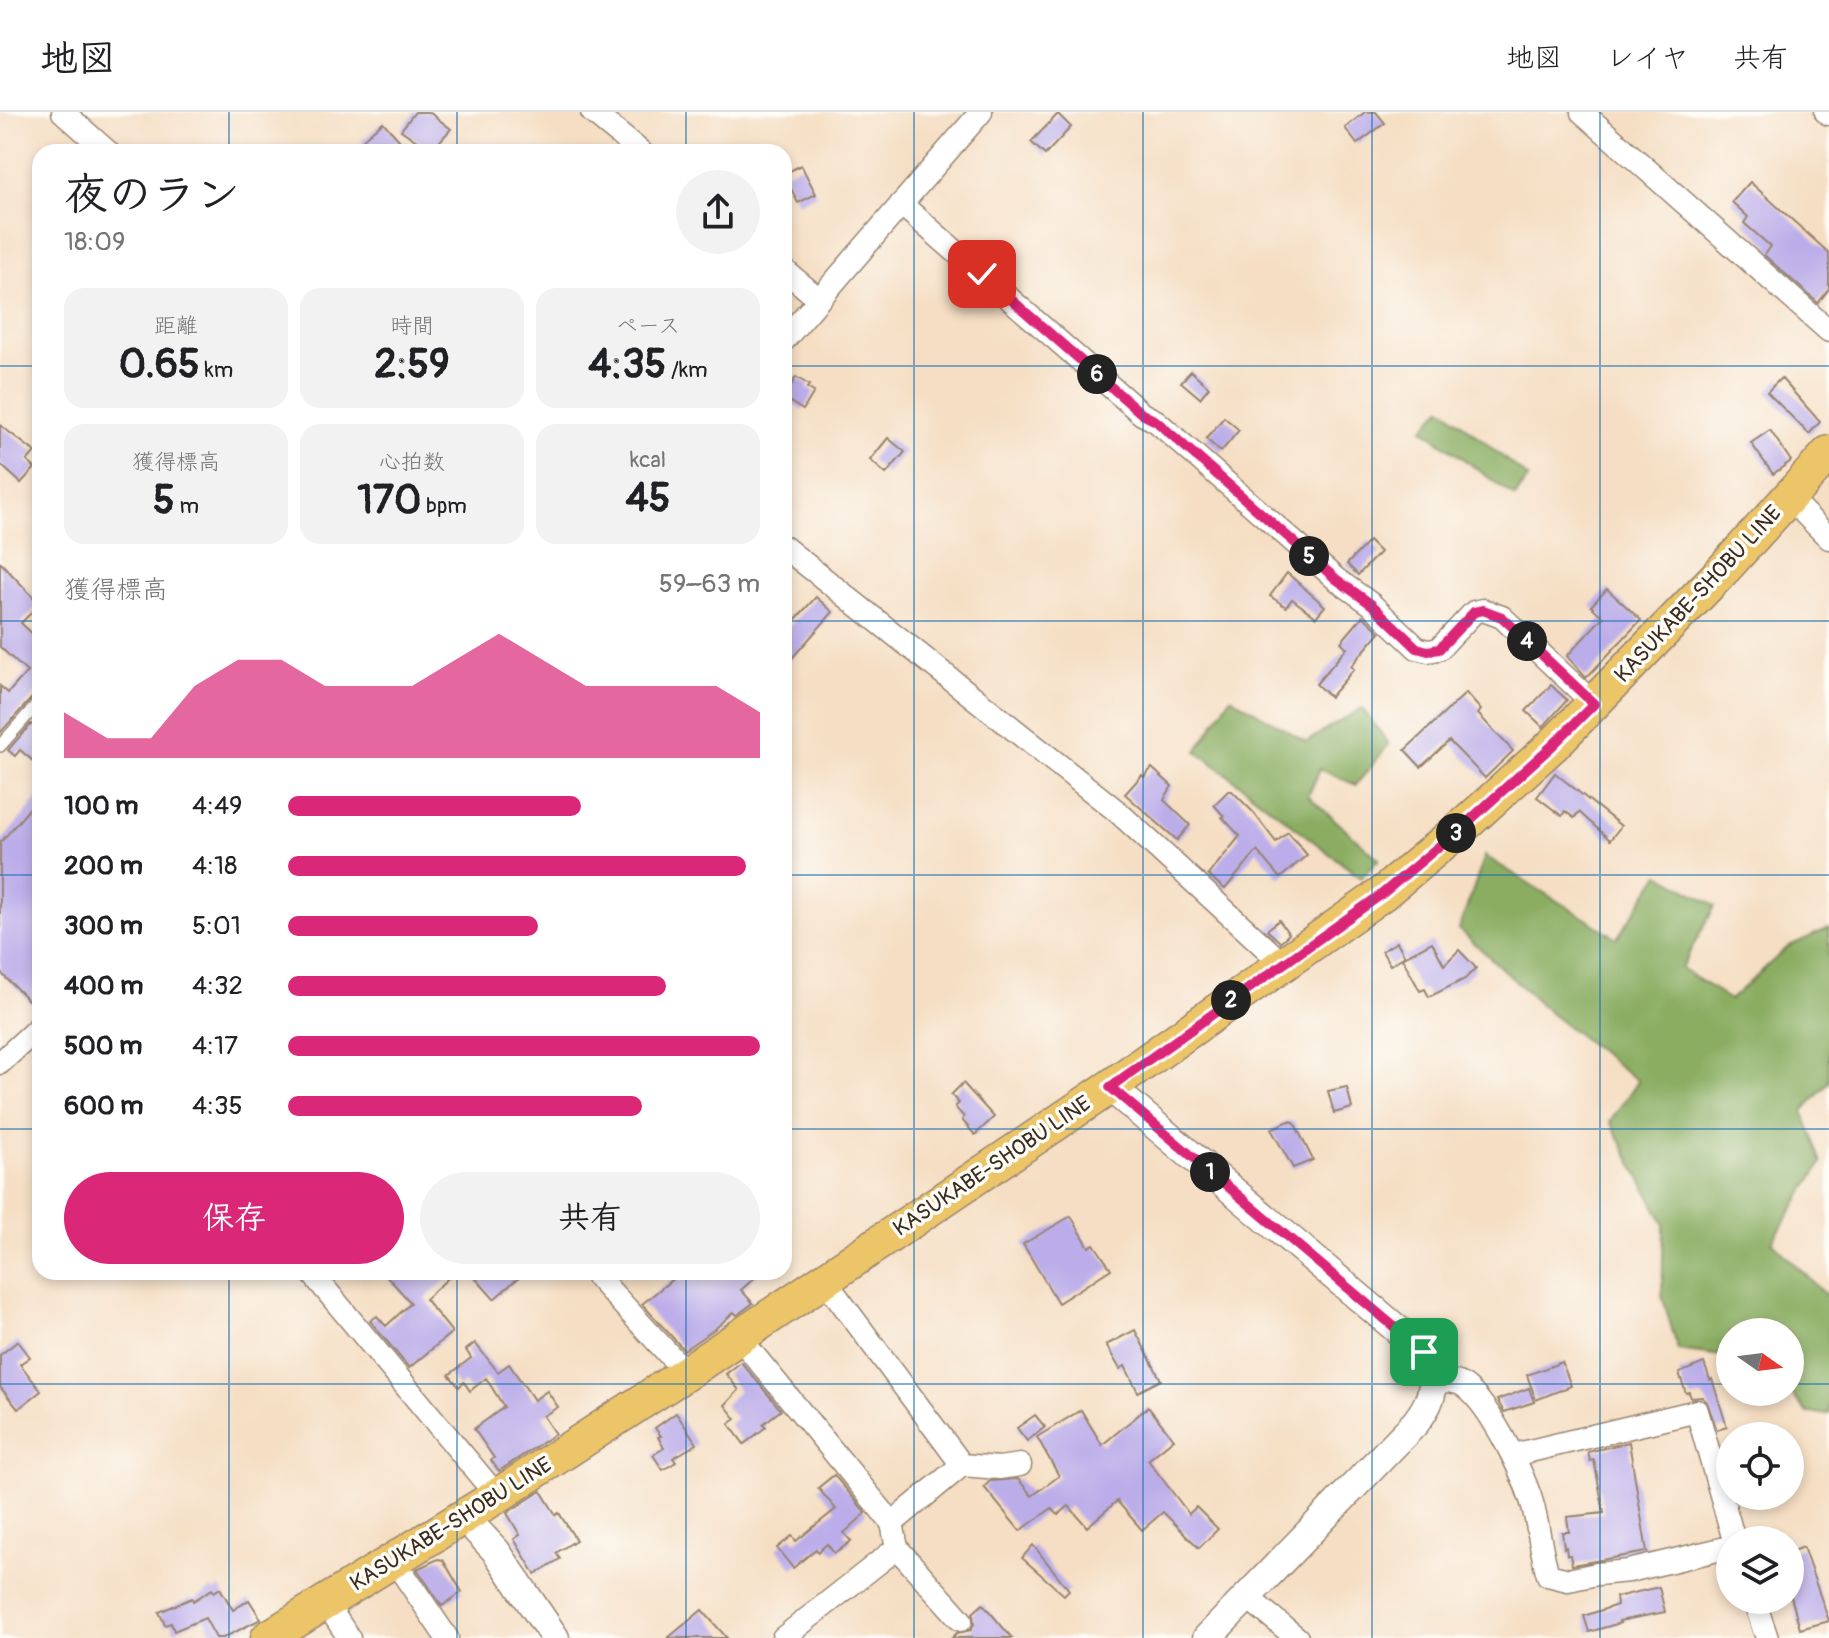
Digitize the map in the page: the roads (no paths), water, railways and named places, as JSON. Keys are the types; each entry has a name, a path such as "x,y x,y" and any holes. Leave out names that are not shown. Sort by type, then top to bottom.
{"main road":[{"name":"KASUKABE-SHOBU LINE","path":"268,1638 464,1517 686,1373 1110,1087 1382,894 1553,745 1722,571 1829,453"}],"street":[{"path":"63,112 99,144"},
{"path":"592,112 631,144"},
{"path":"792,331 981,112"},
{"path":"1582,112 1829,331"},
{"path":"901,204 1142,414 1156,421 1336,579 1371,604 1417,648 1428,651 1439,649 1474,612 1493,612 1594,704"},
{"path":"792,277 819,299"},
{"path":"1789,498 1829,538"},
{"path":"792,553 1118,812 1282,963"},
{"path":"0,1063 32,1033"},
{"path":"1110,1087 1424,1352 1435,1380 1427,1407 1416,1422 1207,1638"},
{"path":"824,1279 962,1465"},
{"path":"318,1280 497,1496"},
{"path":"600,1280 686,1373"},
{"path":"739,1337 892,1523 897,1548 961,1620"},
{"path":"1435,1380 1462,1383 1475,1395 1513,1455 1535,1513 1548,1575 1568,1580 1629,1571 1716,1550"},
{"path":"1513,1455 1697,1411 1730,1526"},
{"path":"892,1523 962,1465 999,1468 1020,1465"},
{"path":"464,1517 496,1551 555,1638"},
{"path":"783,1638 897,1548"},
{"path":"394,1560 447,1638"},
{"path":"1247,1597 1297,1638"},
{"path":"326,1603 349,1638"},
{"path":"1759,1614 1767,1638"}],"lane":[{"path":"0,746 32,710"}]}
